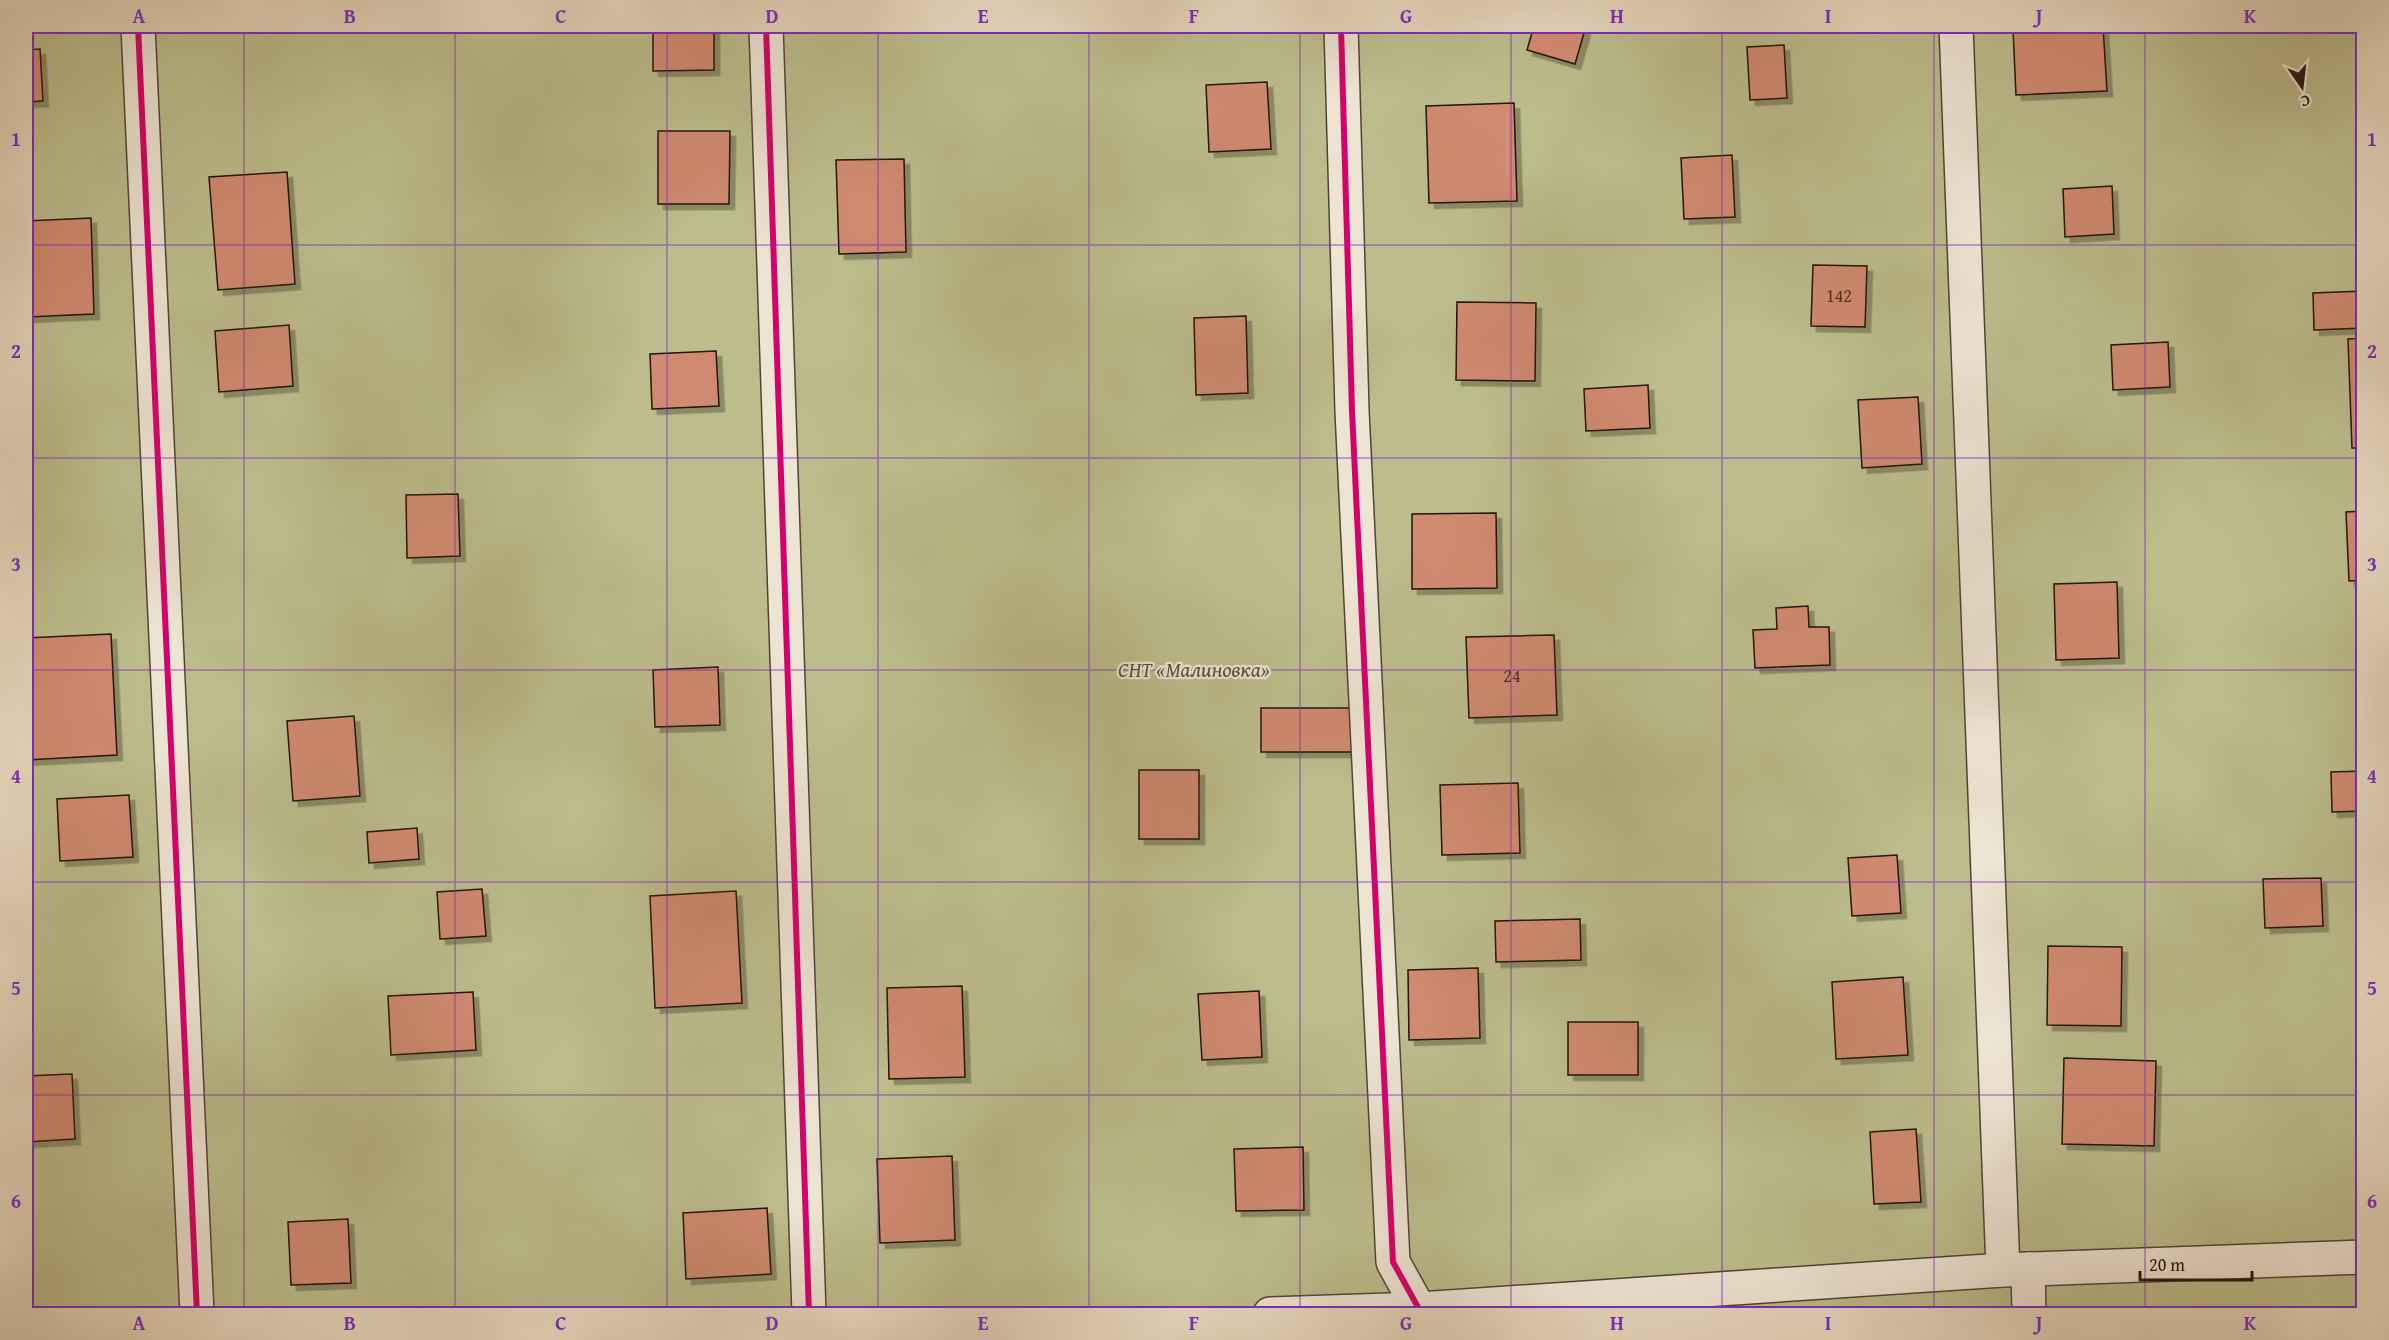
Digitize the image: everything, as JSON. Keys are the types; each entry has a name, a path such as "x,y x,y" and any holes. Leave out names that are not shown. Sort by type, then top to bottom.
{"street":[{"path":"138,26 197,1314"},
{"path":"766,26 809,1314"},
{"path":"1341,26 1352,411 1393,1262 1419,1312"},
{"path":"1956,26 2015,1270 2029,1314"},
{"path":"1270,1314 1419,1312 2015,1270 2364,1257"}],"green space":[{"name":"СНТ «Малиновка»","path":"26,26 2363,26 2363,1314 26,1314"}],"building":[{"path":"653,26 714,26 714,70 653,71"},
{"path":"1534,26 1586,26 1575,64 1527,50"},
{"path":"2103,26 2107,91 2016,95 2013,29"},
{"path":"1784,45 1787,98 1750,100 1747,47"},
{"path":"40,49 43,101 26,102 26,50"},
{"path":"1267,82 1271,149 1209,152 1206,85"},
{"path":"1514,103 1517,201 1429,203 1426,106"},
{"path":"658,131 730,131 729,204 658,204"},
{"path":"1732,155 1735,217 1684,219 1681,158"},
{"path":"904,159 906,252 839,254 836,160"},
{"path":"287,172 295,284 218,290 209,177"},
{"path":"2112,186 2114,234 2065,237 2063,189"},
{"path":"91,218 94,314 26,317 26,221"},
{"path":"1813,265 1867,266 1865,327 1811,326"},
{"path":"2364,291 2364,328 2314,330 2313,293"},
{"path":"1457,302 1536,303 1535,381 1456,380"},
{"path":"1246,316 1248,393 1196,395 1194,318"},
{"path":"289,325 293,386 219,392 215,331"},
{"path":"2364,338 2364,448 2352,448 2348,339"},
{"path":"2168,342 2170,387 2113,390 2111,345"},
{"path":"716,351 719,406 652,409 650,354"},
{"path":"1648,385 1650,428 1586,431 1584,389"},
{"path":"1918,397 1922,464 1862,468 1858,400"},
{"path":"458,494 460,556 407,558 406,495"},
{"path":"2364,511 2364,580 2349,581 2346,512"},
{"path":"1496,513 1497,588 1412,589 1412,514"},
{"path":"2117,582 2119,658 2056,660 2054,584"},
{"path":"1808,606 1809,627 1829,627 1830,665 1755,668 1753,630 1777,629 1776,608"},
{"path":"111,634 117,755 26,760 26,638"},
{"path":"1554,635 1557,715 1469,718 1466,637"},
{"path":"718,667 720,725 655,727 653,670"},
{"path":"1261,708 1354,708 1354,752 1261,752"},
{"path":"354,716 360,796 293,801 287,721"},
{"path":"1139,770 1199,770 1199,839 1139,839"},
{"path":"2364,771 2364,811 2332,812 2331,772"},
{"path":"1518,783 1520,853 1442,855 1440,785"},
{"path":"129,795 133,857 60,861 57,799"},
{"path":"417,828 419,859 369,863 367,832"},
{"path":"1897,855 1901,913 1852,916 1848,858"},
{"path":"2321,878 2323,926 2265,928 2263,879"},
{"path":"482,889 486,936 440,939 437,892"},
{"path":"736,891 742,1003 655,1008 650,896"},
{"path":"1580,919 1581,960 1496,962 1495,921"},
{"path":"2048,946 2122,947 2121,1026 2047,1025"},
{"path":"1478,968 1480,1038 1409,1040 1408,970"},
{"path":"1903,977 1908,1055 1836,1059 1832,982"},
{"path":"962,986 965,1077 889,1079 887,988"},
{"path":"1259,991 1262,1057 1202,1060 1198,994"},
{"path":"473,992 476,1050 391,1055 388,996"},
{"path":"1568,1022 1638,1022 1638,1075 1568,1075"},
{"path":"2064,1058 2156,1061 2154,1146 2062,1144"},
{"path":"72,1074 75,1139 26,1142 26,1076"},
{"path":"1916,1129 1921,1202 1874,1204 1870,1132"},
{"path":"1303,1147 1304,1210 1236,1211 1234,1149"},
{"path":"952,1156 955,1240 880,1243 877,1159"},
{"path":"767,1208 771,1274 686,1279 683,1213"},
{"path":"348,1219 351,1283 291,1285 288,1222"}],"cycle path":[{"path":"138,26 197,1314"},
{"path":"766,26 809,1314"},
{"path":"1341,26 1352,411 1393,1262 1419,1309 1419,1314"}]}
